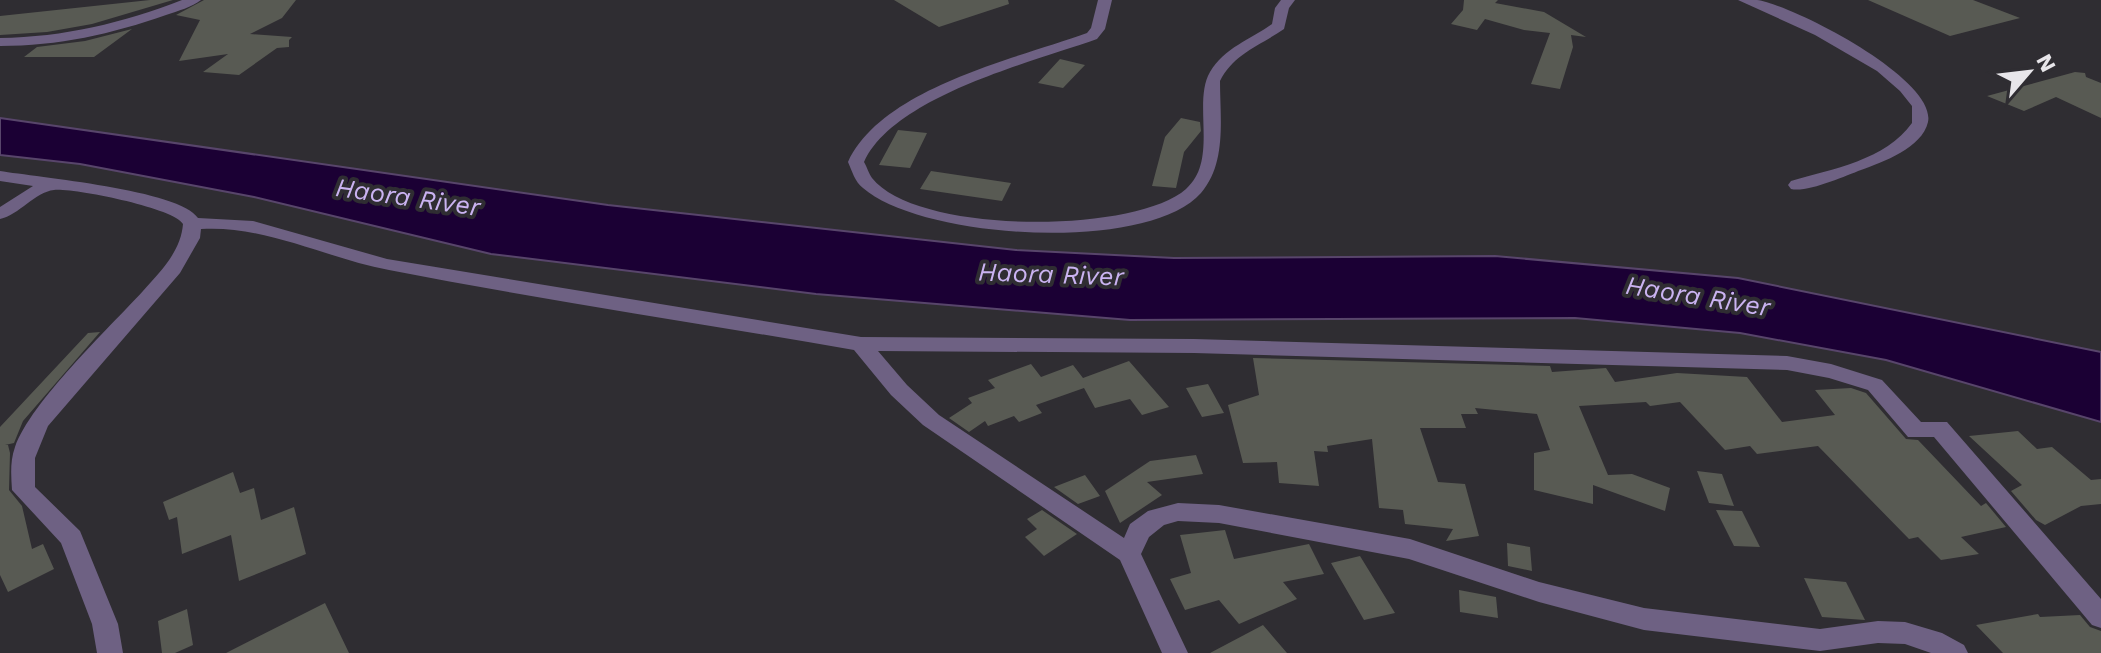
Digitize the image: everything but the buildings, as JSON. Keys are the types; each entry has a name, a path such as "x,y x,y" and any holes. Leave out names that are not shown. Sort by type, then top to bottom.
{"street":[{"path":"0,42 48,39 106,29 155,16 194,0"},
{"path":"1105,0 1098,29 1092,36 929,94 873,136 856,162 868,184 929,213 977,223 1070,228 1138,219 1167,209 1193,193 1208,170 1216,70 1226,59 1279,26 1282,8 1288,0"},
{"path":"1745,0 1828,36 1866,58 1905,85 1921,104 1922,121 1908,139 1879,157 1797,185"},
{"path":"0,176 53,182 161,203 180,210 192,224 191,238 179,261 47,411 31,433 21,455 24,490 71,538 105,624 110,653"},
{"path":"0,214 53,182"},
{"path":"192,224 239,222 269,228 347,255 413,269 861,344 1209,346 1787,363 1831,371 1875,385 1916,431 1939,428 2101,617"},
{"path":"861,344 899,390 931,420 1129,554 1175,653"},
{"path":"1129,554 1139,531 1156,518 1178,512 1219,514 1410,549 1539,592 1644,619 1820,640 1878,632 1905,633 1933,641 1955,653"}],"water":[{"name":"Haora River","path":"0,118 608,205 1016,250 1174,258 1495,256 1738,278 2101,352 2101,422 1886,360 1740,333 1575,318 1130,320 816,294 491,254 254,197 80,164 0,155"}]}
